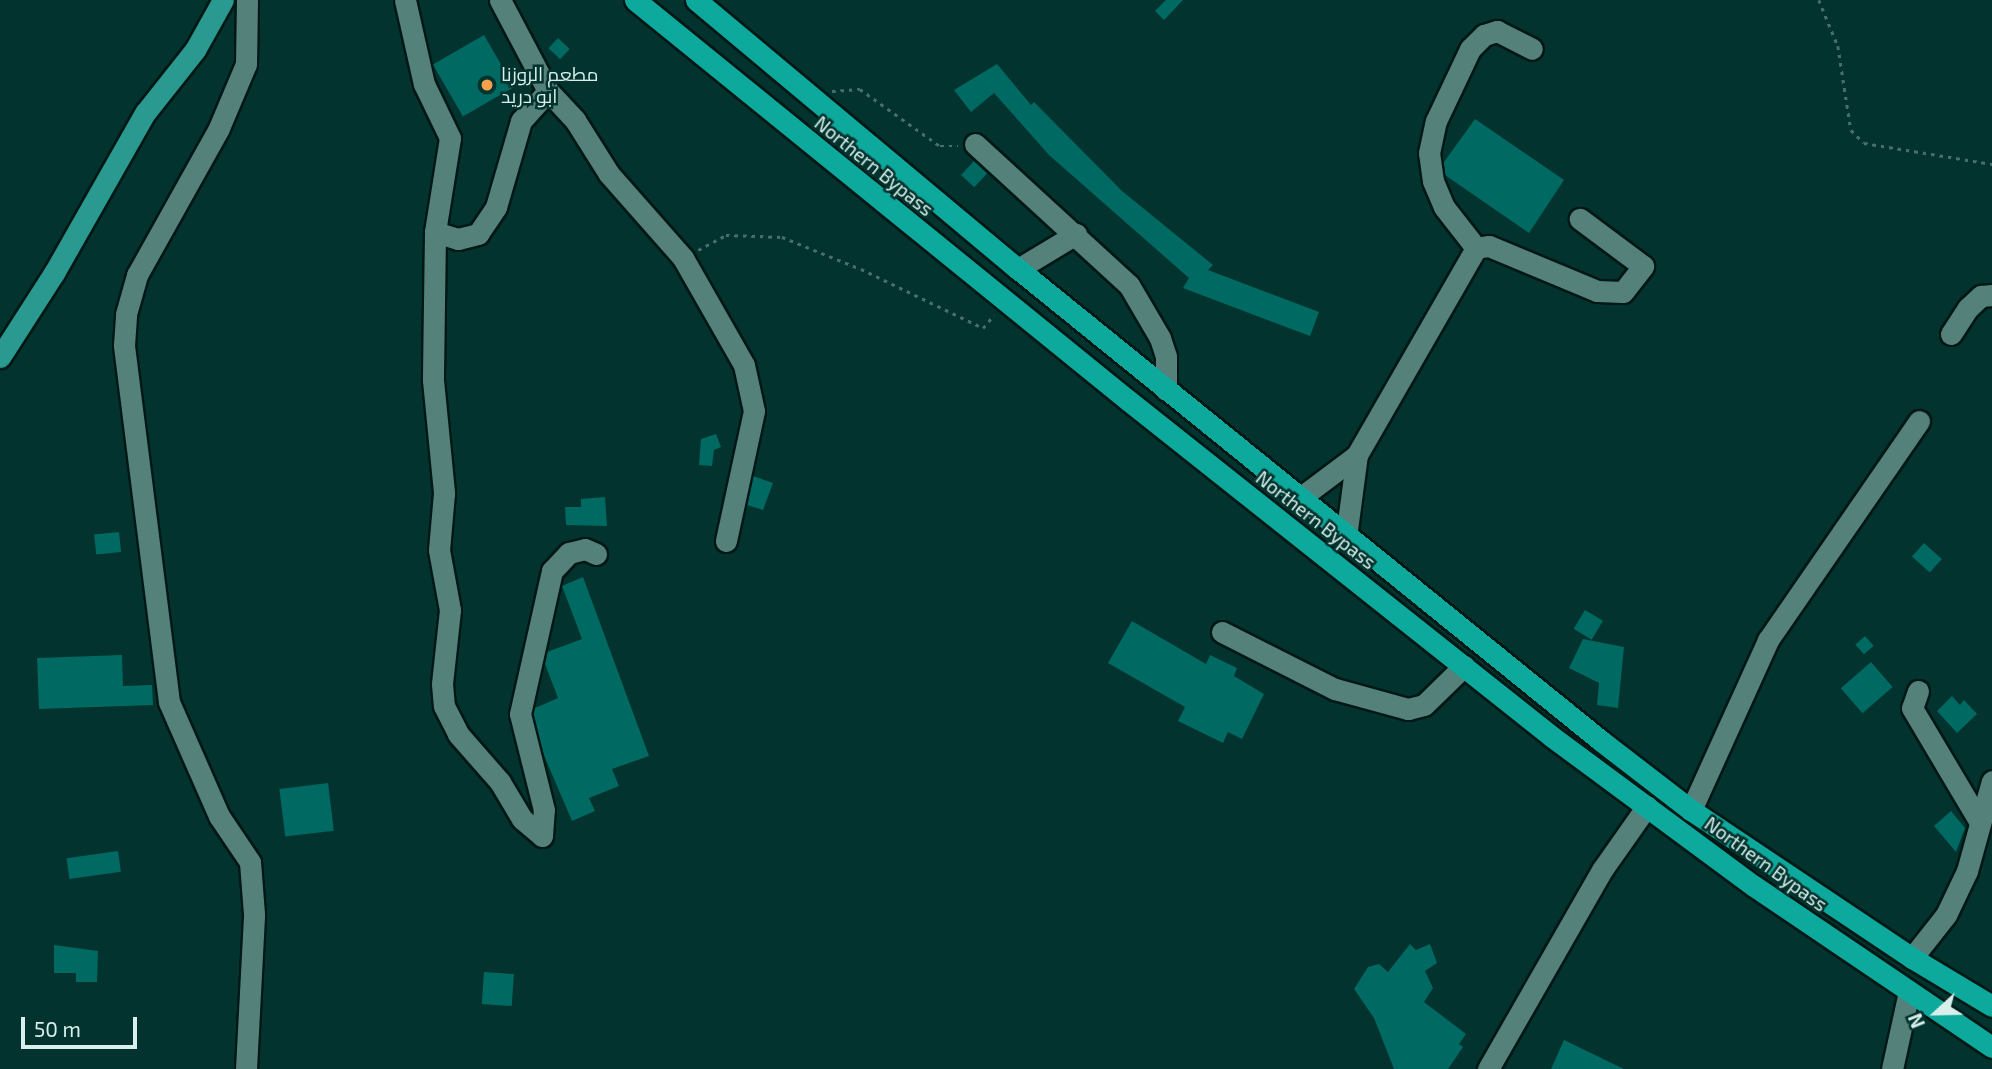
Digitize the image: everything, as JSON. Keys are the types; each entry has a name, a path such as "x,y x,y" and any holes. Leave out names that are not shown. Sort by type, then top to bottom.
{"highway":[{"name":"Northern Bypass","path":"635,0 1005,301 1464,666 1647,806 1909,992 1992,1047"},
{"name":"Northern Bypass","path":"696,0 1018,269 1346,537 1692,810 1912,958 1992,1006"}],"main road":[{"path":"0,357 54,274 145,113 195,50 223,0"}],"street":[{"path":"246,1069 254,915 250,862 219,816 169,702 124,345 126,314 137,275 219,128 246,64 247,0"},
{"path":"405,0 424,84 450,138 435,232 433,380 444,493 439,550 450,610 442,684 444,706 458,734 500,782 522,819 542,836 544,810 520,714 552,571 569,553 584,549 596,554"},
{"path":"500,0 548,91 575,120 609,174 683,258 744,365 753,390 754,411 726,541"},
{"path":"1476,248 1444,207 1433,181 1430,153 1436,121 1470,49 1483,35 1497,31 1532,49"},
{"path":"435,232 458,239 478,234 496,207 521,121 548,91"},
{"path":"975,144 1129,285 1160,338 1166,356 1166,390"},
{"path":"1476,248 1489,246 1597,291 1623,292 1643,266 1580,219"},
{"path":"1018,269 1076,234"},
{"path":"1346,537 1357,455 1476,248"},
{"path":"1951,334 1968,308 1981,296 1992,295"},
{"path":"1692,810 1768,640 1919,421"},
{"path":"1300,498 1357,455"},
{"path":"1222,632 1335,689 1408,709 1424,705 1464,666"},
{"path":"1918,691 1912,708 1978,819"},
{"path":"1912,958 1946,915 1962,882 1978,819 1992,781"},
{"path":"1488,1069 1602,870 1647,806"},
{"path":"1892,1069 1909,992"}],"path":[{"path":"1819,0 1838,46 1852,130 1864,143 1992,164"},
{"path":"808,93 860,89 940,146 975,144"},
{"path":"683,258 726,234 782,237 861,269 983,328 1005,301"}],"building":[{"path":"1166,0 1183,0 1164,20 1155,11"},
{"path":"484,35 514,87 463,116 433,64"},
{"path":"558,38 570,49 560,59 548,48"},
{"path":"997,64 1031,105 1034,102 1122,191 1213,265 1208,270 1319,312 1310,336 1183,288 1189,278 1049,155 994,93 971,112 954,90"},
{"path":"1475,119 1564,180 1529,233 1445,175 1444,162"},
{"path":"974,161 987,173 974,187 961,175"},
{"path":"716,434 721,447 714,450 712,466 699,465 701,439"},
{"path":"753,476 773,483 763,510 747,505"},
{"path":"605,497 607,526 566,525 565,507 581,507 581,499"},
{"path":"119,532 121,552 96,555 94,535"},
{"path":"1924,543 1942,559 1930,572 1912,556"},
{"path":"583,577 649,756 612,769 619,786 589,798 595,811 572,821 543,753 533,714 535,708 558,698 545,664 547,652 582,639 562,586"},
{"path":"1585,610 1603,621 1592,640 1574,629"},
{"path":"1132,621 1206,664 1210,655 1237,668 1234,676 1264,694 1242,739 1228,732 1223,743 1178,721 1185,707 1108,663"},
{"path":"1865,636 1874,646 1864,654 1855,645"},
{"path":"1583,639 1624,647 1618,708 1597,705 1599,683 1569,668"},
{"path":"122,655 123,686 152,685 153,705 39,709 37,658"},
{"path":"1871,662 1893,687 1862,713 1841,688"},
{"path":"1952,696 1960,705 1964,700 1977,714 1957,733 1937,711"},
{"path":"328,783 334,831 285,837 279,789"},
{"path":"1951,811 1965,828 1956,852 1934,826"},
{"path":"118,851 121,872 69,879 67,858"},
{"path":"1410,944 1416,950 1430,944 1437,963 1425,971 1433,988 1424,1002 1466,1034 1459,1044 1463,1047 1448,1069 1394,1069 1374,1018 1354,989 1368,967 1379,964 1388,972"},
{"path":"54,945 98,951 97,982 76,982 76,973 54,973"},
{"path":"484,972 514,974 512,1006 482,1004"},
{"path":"1564,1040 1624,1069 1551,1069"}],"place":[{"name":"مطعم الروزنا ابو دريد","path":"487,85"}]}
